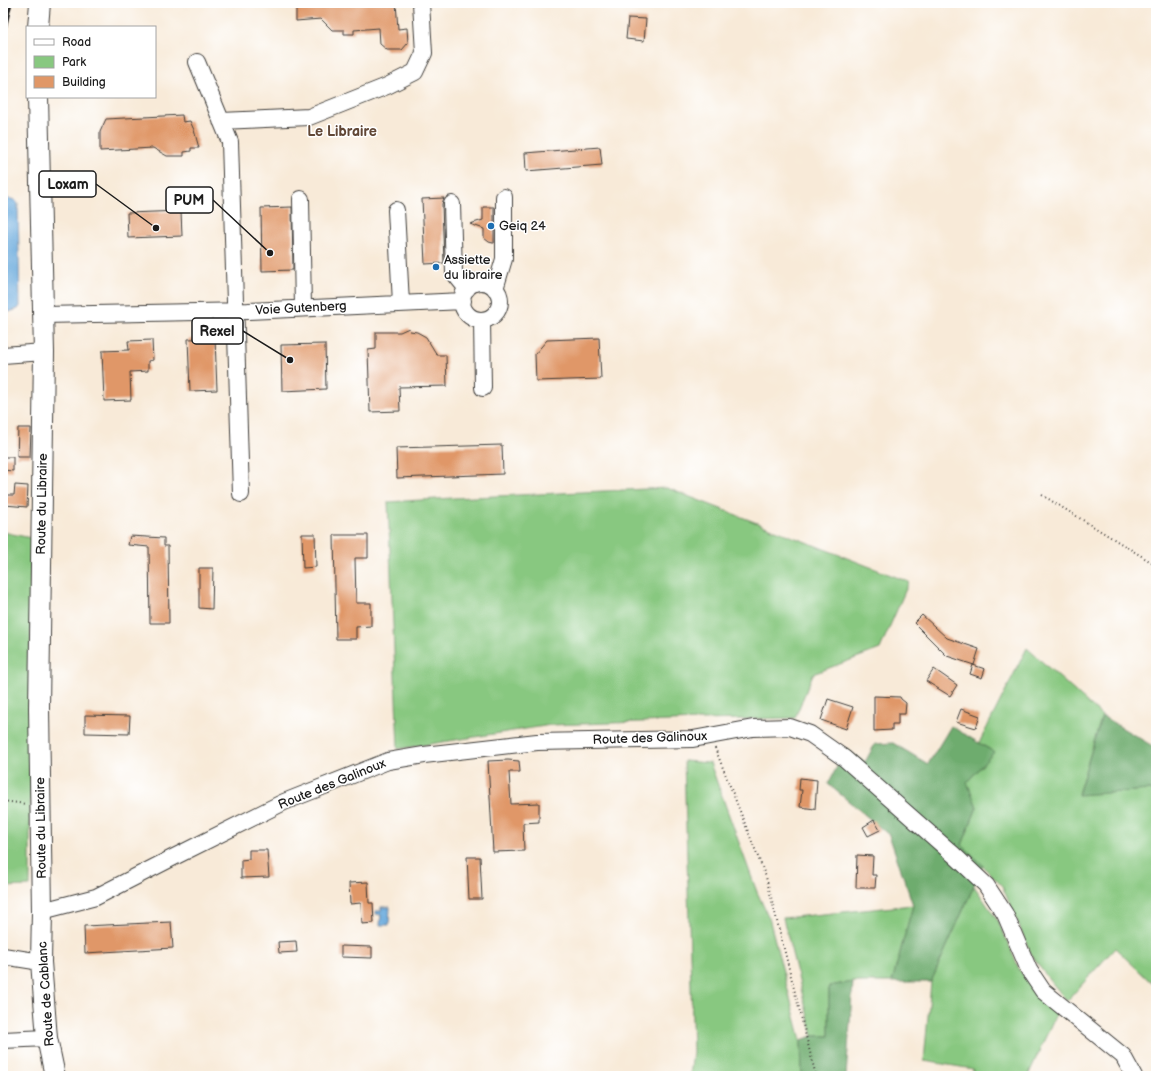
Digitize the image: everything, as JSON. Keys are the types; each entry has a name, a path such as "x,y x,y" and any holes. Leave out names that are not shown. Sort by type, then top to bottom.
{"main road":[{"path":"38,26 40,3"},
{"name":"Route du Libraire","path":"38,98 44,352 39,708 42,911"},
{"name":"Route de Cablanc","path":"42,911 41,962 47,1038 55,1076"}],"street":[{"path":"221,121 309,116 387,86 415,72 424,52 422,3"},
{"path":"197,62 230,142 241,494"},
{"path":"495,289 504,259 504,197"},
{"path":"300,199 303,308"},
{"path":"452,204 454,273 465,295 465,311 475,319 482,320 488,319 498,310 500,304 499,295 490,285 478,283 472,285 465,295"},
{"path":"396,210 401,303"},
{"name":"Voie Gutenberg","path":"43,315 303,308 401,303 465,295"},
{"path":"482,320 483,388"},
{"path":"3,355 44,352"},
{"name":"Route des Galinoux","path":"42,911 96,897 284,802 388,761 424,755 537,742 693,739 753,728 790,727 810,734 844,758 986,885 1005,914 1029,970 1043,990 1123,1056 1134,1076"},
{"path":"3,956 41,962"},
{"path":"3,1040 47,1038"}],"path":[{"path":"1042,495 1156,565"},
{"path":"710,736 766,878 816,1076"},
{"path":"3,801 41,806"}],"green space":[{"path":"667,488 909,582 880,649 813,674 795,718 551,725 398,749 388,502"},
{"path":"3,532 31,538 30,886 3,887"},
{"path":"1027,648 1102,716 1078,794 1150,790 1156,793 1156,987 1115,948 1067,1001 1044,973 1031,954 1002,886 962,845 977,807 967,782 994,752 979,743"},
{"path":"1102,716 1156,748 1156,793 1150,790 1078,795"},
{"path":"951,726 994,752 967,782 977,807 962,845 983,865 931,982 892,982 913,905 889,835 828,784 846,749 865,762 875,744 893,743 928,764"},
{"path":"684,761 710,763 757,892 769,918 801,1040 802,1076 690,1076 693,1052"},
{"path":"974,886 998,921 1019,969 1039,997 1056,1014 1028,1076 971,1076 973,1069 924,1061 931,982"},
{"path":"913,905 892,982 853,982 829,986 829,1036 813,1036 783,918"},
{"path":"853,982 846,1076 802,1076 801,1040 813,1036 829,1036 829,986"}],"water":[{"path":"7,198 15,200 18,204 20,306 18,309 3,314 3,202"},
{"path":"381,907 390,907 389,925 380,925 381,915 376,914 376,911 381,911"}],"building":[{"path":"301,3 396,3 398,29 407,28 408,43 402,50 387,50 380,44 379,28 354,30 354,34 344,34 344,30 332,30 321,19 296,21 296,9 301,9"},
{"path":"628,18 646,19 644,41 626,39"},
{"path":"182,115 183,122 190,121 199,148 191,148 191,151 184,152 184,156 167,156 153,148 100,151 100,132 106,119"},
{"path":"600,147 602,165 526,171 525,153"},
{"path":"444,198 442,204 444,263 425,264 422,199"},
{"path":"292,207 293,270 262,271 261,208"},
{"path":"483,207 494,207 494,243 489,242 484,238 484,229 470,224 483,220"},
{"path":"181,211 182,236 128,238 127,213"},
{"path":"409,328 410,331 417,332 426,337 437,355 446,355 447,386 399,387 400,411 370,412 368,350 376,349 376,332 400,332"},
{"path":"215,338 217,390 190,391 188,339"},
{"path":"599,338 601,379 536,381 535,354 547,340"},
{"path":"152,340 153,360 148,361 148,371 130,372 131,400 104,401 102,351 129,350 128,341"},
{"path":"325,344 326,389 282,391 281,345"},
{"path":"18,428 31,428 30,457 17,457"},
{"path":"502,445 503,474 397,478 396,448"},
{"path":"3,457 13,457 13,471 3,470"},
{"path":"15,485 28,486 27,507 5,505 6,495 14,495"},
{"path":"302,534 315,534 316,567 303,568"},
{"path":"334,535 368,535 368,558 355,558 356,603 371,603 371,626 356,627 356,639 336,639"},
{"path":"130,536 164,538 164,546 168,546 169,623 150,623 149,547 128,545"},
{"path":"199,568 213,568 212,609 199,608"},
{"path":"922,615 947,638 979,649 974,665 947,656 914,623"},
{"path":"973,665 985,669 982,678 970,674"},
{"path":"934,669 957,685 950,696 926,681"},
{"path":"874,696 900,697 906,703 905,714 898,714 898,724 892,724 892,730 874,731"},
{"path":"828,699 853,707 846,729 821,720"},
{"path":"961,709 980,716 976,728 956,722"},
{"path":"85,715 130,716 129,734 85,733"},
{"path":"488,761 519,761 520,772 509,772 511,804 539,803 539,822 523,823 524,851 493,852"},
{"path":"800,778 817,780 815,809 800,807 802,790 799,790"},
{"path":"874,820 880,830 868,836 863,827"},
{"path":"249,850 267,850 269,877 241,878 241,860 249,859"},
{"path":"857,855 873,856 872,875 876,875 875,888 856,888"},
{"path":"467,857 480,857 482,899 469,899"},
{"path":"368,882 369,903 373,903 374,923 362,924 361,903 350,904 349,883"},
{"path":"171,922 173,948 85,953 84,926"},
{"path":"296,941 297,952 279,953 278,942"},
{"path":"341,946 372,947 372,958 341,957"}],"railway":[{"path":"3,38 11,3"}],"place":[{"name":"Geiq 24","path":"491,226"},
{"name":"Loxam","path":"156,228"},
{"name":"PUM","path":"270,253"},
{"name":"Assiette du libraire","path":"436,267"},
{"name":"Rexel","path":"290,360"}],"district":[{"name":"Le Libraire","path":"342,131"}]}
